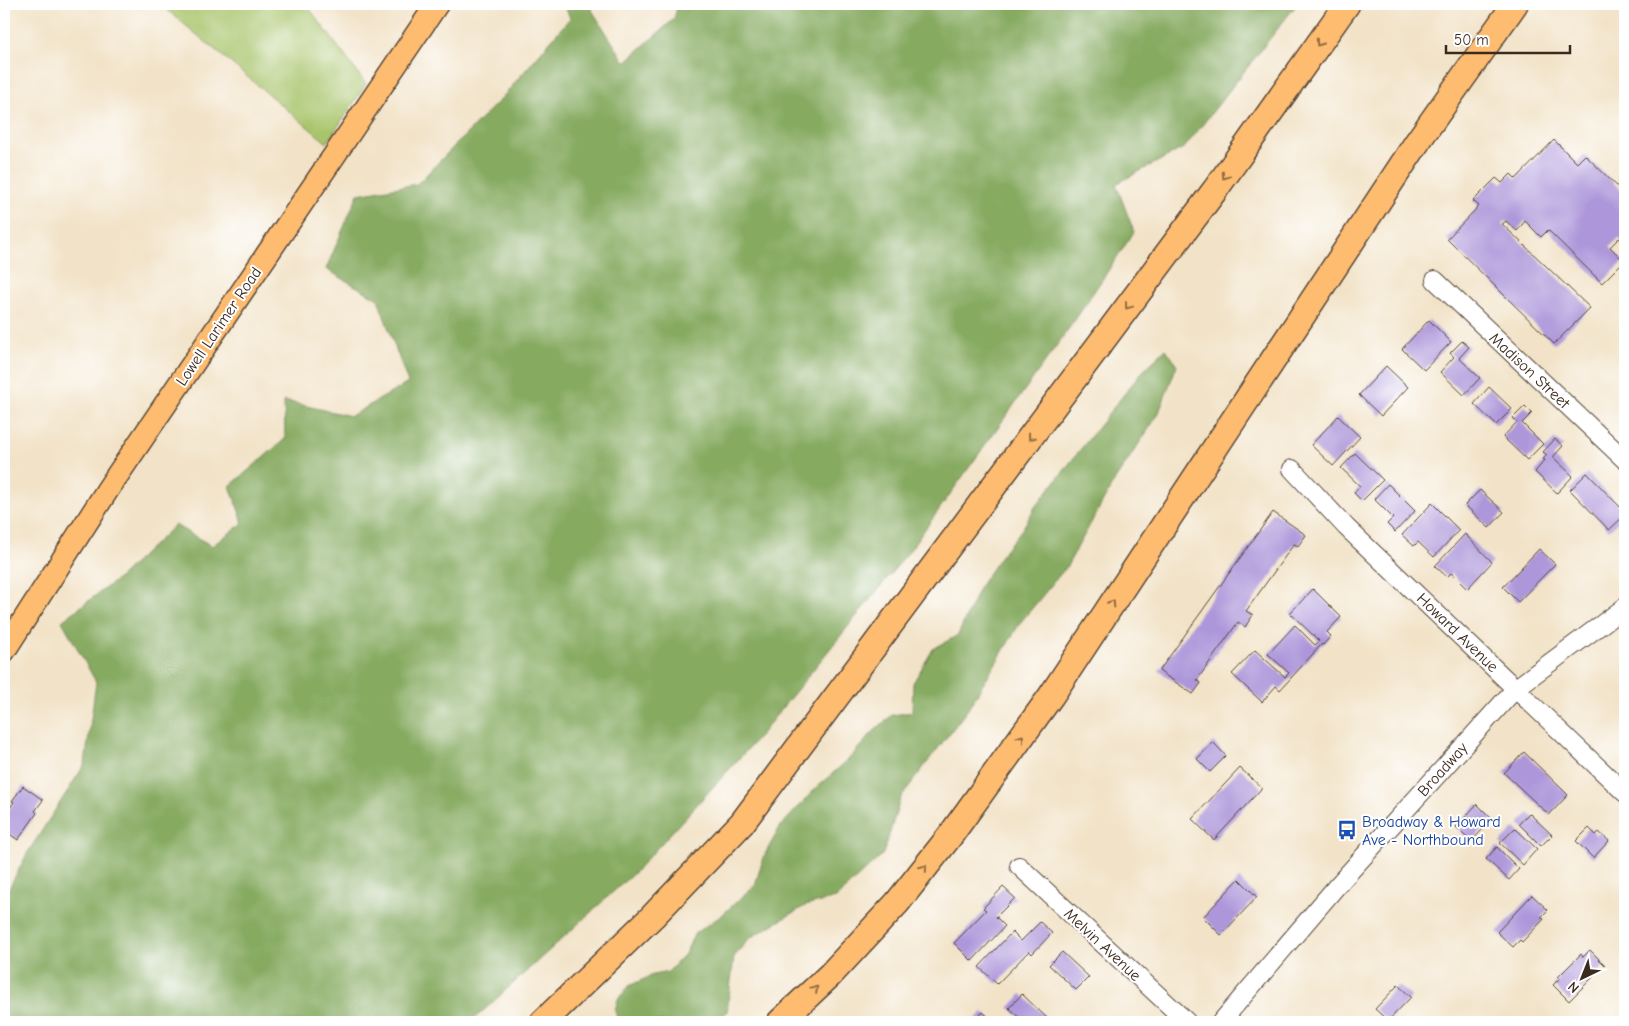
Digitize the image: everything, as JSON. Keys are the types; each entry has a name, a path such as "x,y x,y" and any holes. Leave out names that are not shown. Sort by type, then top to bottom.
{"highway":[{"path":"543,1022 653,916 742,824 1215,190 1347,4"},
{"path":"780,1022 831,974 897,903 950,836 1045,704 1418,141 1514,4"}],"main road":[{"name":"Lowell Larimer Road","path":"4,651 108,489 437,4"}],"street":[{"name":"Madison Street","path":"1435,280 1625,460"},
{"name":"Howard Avenue","path":"1292,469 1346,527 1625,793"},
{"name":"Broadway","path":"1221,1022 1336,887 1516,688 1625,607"},
{"name":"Melvin Avenue","path":"1019,866 1187,1022"}],"green space":[{"path":"160,4 306,4 366,84 327,143"},
{"path":"564,4 588,4 625,62 674,19 678,4 1297,4 1185,147 1116,184 1134,232 1077,317 910,550 757,739 636,871 471,1022 4,1022 4,898 28,852 85,764 96,682 62,621 120,577 175,525 212,546 243,523 230,486 285,439 284,401 351,416 408,383 378,299 326,269 358,194 417,184 501,99 570,18"},
{"path":"1166,349 1177,365 1158,415 1116,478 1067,566 1020,623 968,709 901,797 883,854 836,898 805,906 750,938 734,957 727,1012 717,1022 618,1022 615,1011 618,999 629,986 653,975 668,972 685,954 695,933 721,916 755,885 764,856 780,827 816,788 848,760 873,732 892,715 912,712 913,683 933,649 958,635 981,584 1023,528 1035,507 1140,374"}],"building":[{"path":"1554,140 1577,163 1585,155 1625,194 1625,245 1619,238 1610,247 1624,261 1602,283 1548,230 1541,237 1525,221 1517,231 1506,221 1502,224 1590,308 1554,344 1447,239 1479,206 1473,201 1496,178 1502,183 1511,174 1516,179"},
{"path":"1429,320 1451,342 1424,370 1402,349"},
{"path":"1462,341 1469,347 1459,358 1480,378 1464,395 1440,372 1454,357 1450,353"},
{"path":"1386,366 1408,387 1381,416 1359,395"},
{"path":"1489,387 1512,409 1496,425 1474,404"},
{"path":"1525,406 1532,413 1522,423 1543,444 1527,460 1503,437 1517,422 1513,418"},
{"path":"1338,416 1360,437 1333,466 1311,445"},
{"path":"1555,439 1563,446 1553,457 1573,476 1557,493 1535,472 1547,455 1543,452"},
{"path":"1355,453 1383,480 1362,501 1354,493 1360,486 1341,468"},
{"path":"1587,473 1625,512 1625,515 1609,530 1570,490"},
{"path":"1388,484 1415,511 1395,532 1387,524 1393,518 1374,499"},
{"path":"1480,490 1504,512 1489,528 1465,505"},
{"path":"1432,503 1459,530 1434,557 1418,542 1414,546 1402,535"},
{"path":"1273,512 1306,535 1298,546 1294,544 1246,611 1253,615 1245,627 1238,622 1197,680 1201,683 1193,694 1159,671"},
{"path":"1465,534 1492,562 1467,589 1451,573 1447,577 1435,566"},
{"path":"1539,549 1555,564 1518,602 1503,587"},
{"path":"1313,589 1341,617 1327,632 1331,636 1323,645 1280,690 1276,686 1262,702 1232,674 1255,650 1285,677 1289,673 1268,654 1295,625 1315,645 1319,641 1290,613"},
{"path":"1213,742 1226,756 1210,772 1197,759"},
{"path":"1524,752 1568,795 1549,815 1504,773"},
{"path":"1240,768 1262,788 1214,840 1192,819"},
{"path":"23,786 43,800 35,811 37,813 18,840 4,830 4,817 14,802 12,801"},
{"path":"1477,804 1492,819 1471,842 1456,827"},
{"path":"1529,813 1552,835 1541,846 1519,824"},
{"path":"1515,828 1537,849 1523,865 1500,843"},
{"path":"1589,828 1596,835 1599,832 1609,841 1593,858 1576,841"},
{"path":"1497,847 1519,869 1509,880 1486,859"},
{"path":"1239,879 1257,897 1221,935 1203,917"},
{"path":"1003,887 1015,898 996,917 1005,926 972,961 954,943 986,910 983,908"},
{"path":"1532,895 1548,910 1541,917 1544,919 1522,942 1520,940 1513,947 1497,932"},
{"path":"1040,922 1052,933 1032,954 1029,951 997,984 979,967 1012,932 1021,941"},
{"path":"1590,950 1605,965 1569,1001 1553,985 1560,978 1558,977 1581,954 1583,957"},
{"path":"1062,952 1089,977 1076,990 1049,965"},
{"path":"1398,985 1411,997 1388,1021 1375,1009"},
{"path":"1022,994 1048,1019 1045,1022 1024,1022 1009,1008"},
{"path":"983,1012 994,1022 972,1022"}],"place":[{"name":"Broadway & Howard Ave - Northbound","path":"1347,830"}]}
